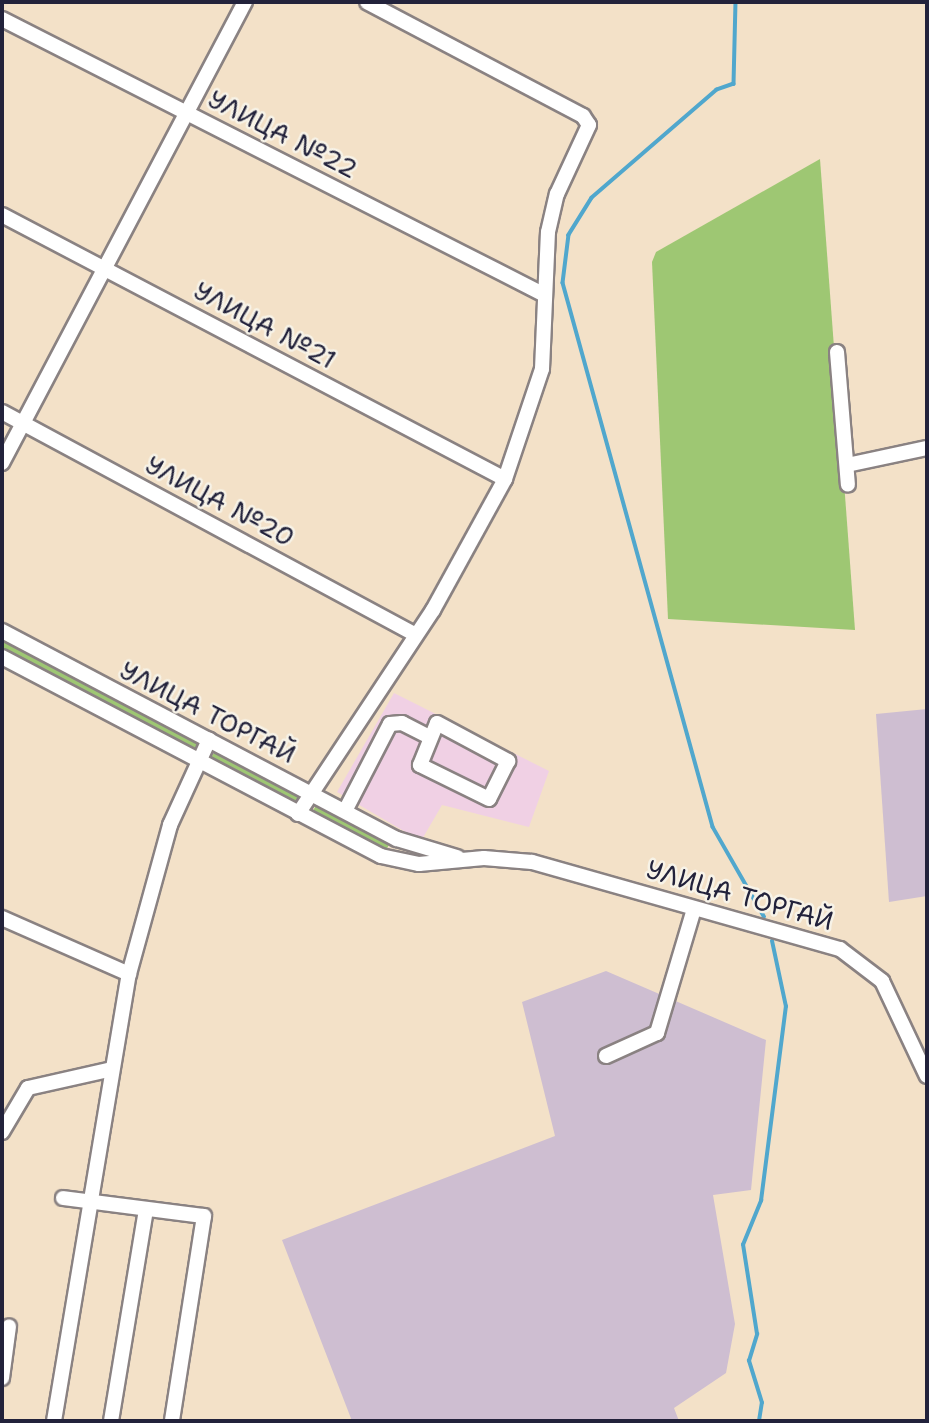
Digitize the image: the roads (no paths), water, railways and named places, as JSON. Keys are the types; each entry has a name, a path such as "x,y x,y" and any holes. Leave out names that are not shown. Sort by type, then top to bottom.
{"street":[{"path":"2,463 245,2"},
{"path":"298,814 415,634 505,479 542,369 541,293 557,194 589,125 583,116 368,2"},
{"name":"УЛИЦА №22","path":"2,19 541,293"},
{"name":"УЛИЦА №21","path":"2,215 505,479"},
{"path":"837,352 848,485"},
{"name":"УЛИЦА №20","path":"2,412 415,634"},
{"path":"847,465 927,447"},
{"name":"УЛИЦА ТОРГАЙ","path":"2,631 414,847 473,859"},
{"name":"УЛИЦА ТОРГАЙ","path":"2,657 298,814 395,861 473,859 532,862 694,909 821,940 862,961 892,999 927,1076"},
{"path":"345,811 390,724 402,723 429,737"},
{"path":"437,723 505,758 508,765 489,799 420,765 429,737 437,723"},
{"path":"54,1421 88,1194 129,974 170,825 197,761 209,740"},
{"path":"606,1056 651,1038 694,909"},
{"path":"2,918 129,974"},
{"path":"2,1132 29,1088 112,1069"},
{"path":"63,1198 88,1194 146,1210 204,1216 172,1421"},
{"path":"111,1421 146,1210"},
{"path":"2,1378 9,1326"}],"waterway":[{"path":"736,2 734,84 717,90 592,198 569,235 563,283 713,827 764,916"},
{"path":"759,1421 762,1403 749,1361 757,1334 743,1245 761,1201 786,1007 772,941"}]}
